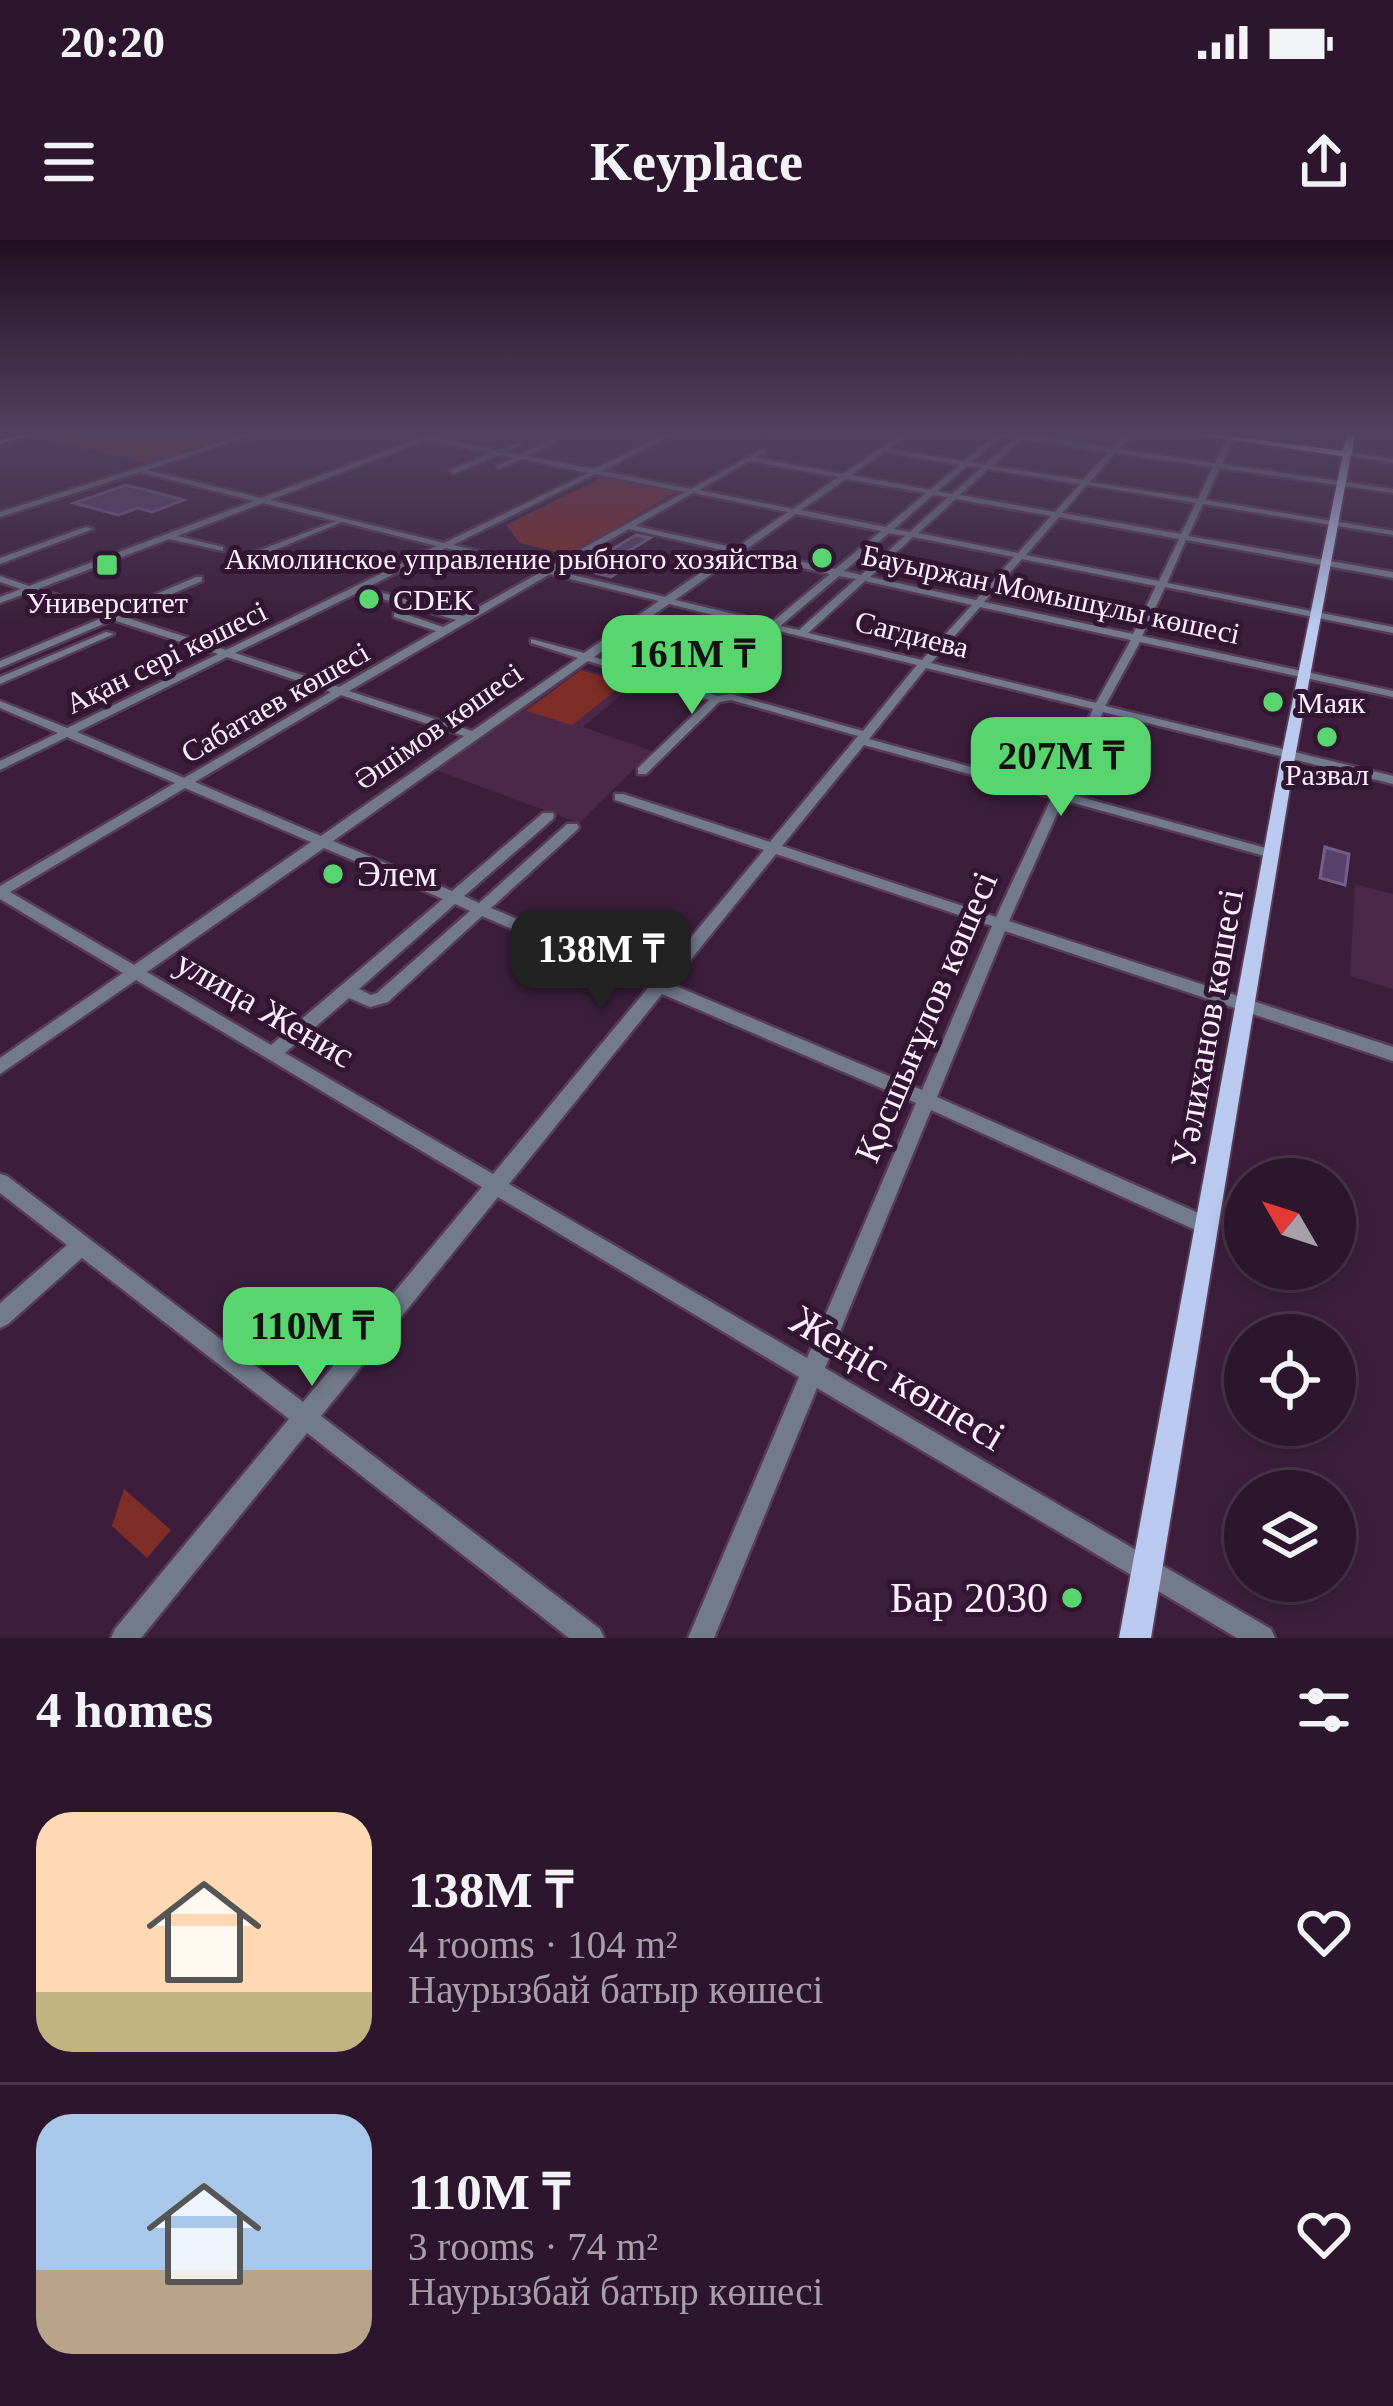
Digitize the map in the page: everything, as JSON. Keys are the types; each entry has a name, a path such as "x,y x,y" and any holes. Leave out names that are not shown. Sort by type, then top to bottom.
{"main road":[{"name":"Уәлиханов көшесі","path":"1135,1638 1338,497"}],"street":[{"path":"0,515 55,497"},
{"name":"Сагдиева","path":"251,497 1393,780"},
{"path":"0,600 270,497"},
{"name":"Ақан сері көшесі","path":"0,766 543,497"},
{"name":"Сабатаев көшесі","path":"0,892 679,497"},
{"path":"729,497 1393,630"},
{"name":"Әшімов көшесі","path":"0,1067 813,497"},
{"path":"695,693 925,497"},
{"path":"801,634 956,497"},
{"path":"957,497 1393,575"},
{"path":"124,1638 658,985 1068,497"},
{"path":"1197,497 1393,529"},
{"name":"Қосшығұлов көшесі","path":"701,1638 1000,925 1099,707 1202,498"},
{"path":"236,563 346,521"},
{"path":"628,526 634,533 715,551 717,555 706,562 714,565"},
{"name":"Бауыржан Момышұлы көшесі","path":"628,526 1393,694"},
{"path":"0,561 89,529"},
{"path":"169,536 220,549"},
{"path":"0,579 472,735"},
{"path":"0,665 199,579"},
{"path":"358,589 464,619"},
{"path":"414,605 397,615 444,630"},
{"path":"0,681 109,634"},
{"path":"535,641 695,693 716,699 731,697 1272,854"},
{"path":"642,771 716,699"},
{"path":"0,704 924,1099 1207,1226"},
{"path":"619,797 1393,1054"},
{"path":"274,1052 548,816"},
{"path":"346,990 378,1000 572,827"},
{"name":"улица Женис","path":"0,892 497,1183"},
{"path":"0,1183 592,1638"},
{"name":"Жеңіс көшесі","path":"497,1183 1262,1638"},
{"path":"0,1316 82,1245"}],"shaded area":[{"path":"562,497 668,497 568,555 520,543 506,525"},
{"path":"580,668 635,683 583,727 652,751 579,823 436,770"},
{"path":"581,670 625,683 572,725 526,711"},
{"path":"1355,884 1393,894 1393,989 1350,976"},
{"path":"124,1489 171,1530 147,1558 112,1526"}],"building":[{"path":"91,497 184,500 152,512 138,508 118,515 74,503"},
{"path":"636,535 650,538 606,565 623,569 611,577 579,569"},
{"path":"650,631 667,636 641,656 672,665 662,673 613,658"},
{"path":"1325,847 1349,854 1345,885 1320,878"}],"place":[{"name":"Акмолинское управление рыбного хозяйства","path":"822,558"},
{"name":"Университет","path":"107,565"},
{"name":"CDEK","path":"369,599"},
{"name":"Маяк","path":"1273,702"},
{"name":"Развал","path":"1327,737"},
{"name":"Элем","path":"333,874"},
{"name":"Бар 2030","path":"1072,1598"}]}
